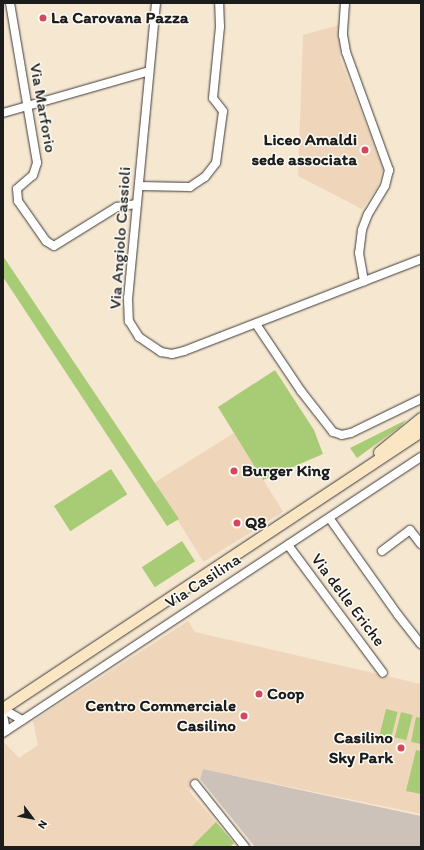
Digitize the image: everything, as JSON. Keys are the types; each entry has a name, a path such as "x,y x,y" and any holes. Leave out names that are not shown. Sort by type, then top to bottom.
{"main road":[{"name":"Via Casilina","path":"357,474 384,447 421,418"},
{"name":"Via Casilina","path":"3,709 421,430"}],"street":[{"name":"Via Marforio","path":"10,3 37,166 35,173 19,186 15,194 48,243 54,246 121,205 137,204"},
{"name":"Via Angiolo Cassioli","path":"156,3 128,307 130,325 139,337 157,351 172,354 256,324 421,260"},
{"path":"139,186 190,187 208,175 216,163 219,150 223,111 213,98 220,23 219,3"},
{"path":"345,3 343,35 346,52 389,170 385,186 368,214 362,230 359,253 364,282"},
{"path":"3,113 149,71"},
{"path":"256,324 301,391 327,426 335,433 348,434 421,400"},
{"name":"Via Casilina","path":"4,732 288,545 330,519 421,457"},
{"path":"330,519 398,616 421,644"},
{"path":"382,551 410,530 421,544"},
{"name":"Via delle Eriche","path":"288,545 383,673"},
{"path":"3,709 22,720"},
{"path":"3,715 4,732"},
{"path":"195,784 245,847"}],"shaded area":[{"path":"339,25 340,58 383,168 377,188 362,209 298,176 303,35"},
{"path":"234,433 283,512 204,562 154,483"},
{"path":"188,621 195,632 421,684 421,814 203,769 200,779 189,791 216,822 191,847 3,847 3,741 19,758 38,745 33,721"},
{"path":"203,769 421,816 421,847 255,847 200,779"}],"green space":[{"path":"3,256 179,519 167,526 3,277"},
{"path":"275,370 314,430 323,454 263,480 218,407"},
{"path":"406,420 401,426 357,458 350,448"},
{"path":"111,469 127,494 70,531 54,506"},
{"path":"182,541 195,561 155,587 142,567"},
{"path":"386,709 398,712 391,738 379,735"},
{"path":"401,712 413,715 406,740 395,737"},
{"path":"416,717 421,718 421,744 411,742"},
{"path":"416,750 421,751 421,794 406,791"},
{"path":"216,822 234,843 230,847 191,847"}],"place":[{"name":"La Carovana Pazza","path":"43,18"},
{"name":"Liceo Amaldi sede associata","path":"365,150"},
{"name":"Burger King","path":"234,471"},
{"name":"Q8","path":"237,523"},
{"name":"Coop","path":"259,694"},
{"name":"Centro Commerciale Casilino","path":"244,716"},
{"name":"Casilino Sky Park","path":"401,748"}]}
